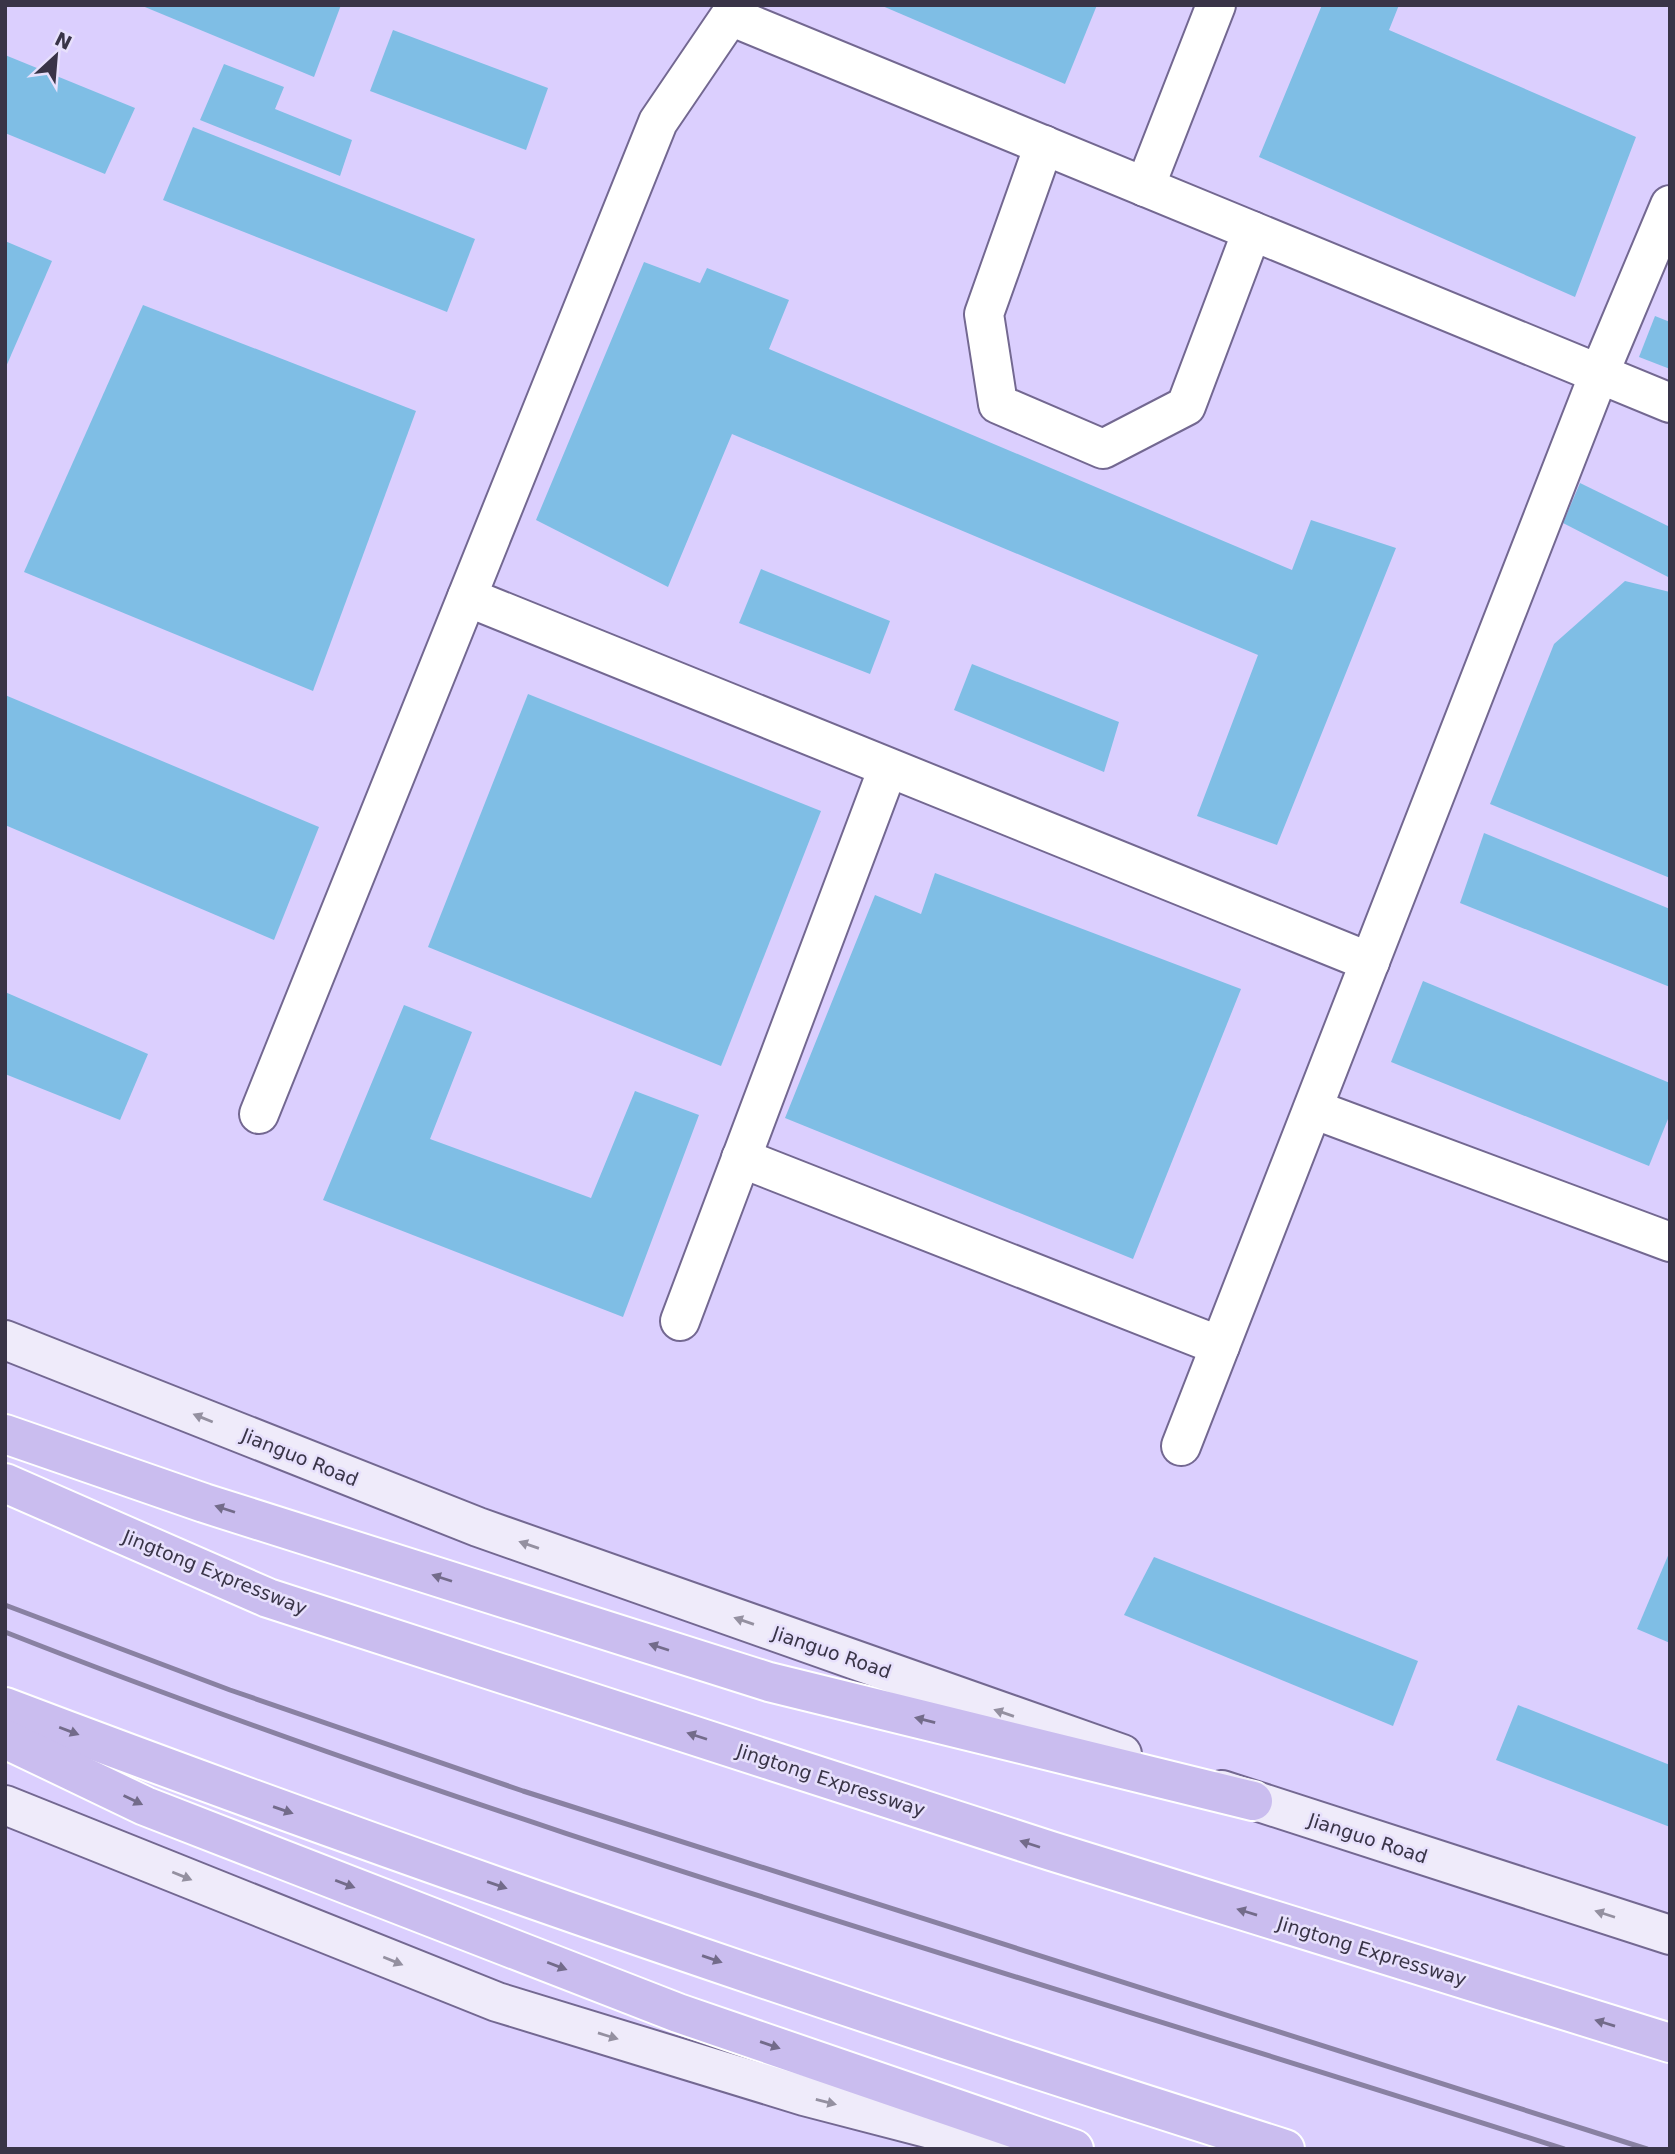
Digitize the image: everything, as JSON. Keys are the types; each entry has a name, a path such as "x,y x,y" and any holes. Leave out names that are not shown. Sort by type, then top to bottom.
{"highway":[{"path":"5,1434 204,1503 769,1682 1254,1801"},
{"name":"Jingtong Expressway","path":"5,1483 268,1598 1037,1846 1670,2043"},
{"path":"5,1707 208,1784 967,2048 1285,2149"},
{"path":"5,1739 145,1806 652,2003 1074,2149"}],"main road":[{"name":"Jianguo Road","path":"5,1340 478,1527 1254,1801 1670,1935"},
{"path":"5,1805 497,2002 804,2096 1007,2149"}],"street":[{"path":"1145,187 1216,5"},
{"path":"259,1114 658,122 730,16 1670,403"},
{"path":"1044,145 984,314 998,404 1103,449 1186,406 1252,231"},
{"path":"1181,1446 1600,374 1670,205"},
{"path":"467,597 1370,962"},
{"path":"680,1321 888,768"},
{"path":"1313,1109 1670,1242"},
{"path":"741,1158 1220,1346"}],"building":[{"path":"140,5 341,5 314,77"},
{"path":"880,5 1097,5 1065,84"},
{"path":"1322,5 1399,5 1389,30 1636,137 1575,297 1259,157"},
{"path":"393,30 548,88 526,150 370,91"},
{"path":"5,55 135,108 105,174 5,133"},
{"path":"224,64 284,87 275,109 352,140 340,176 200,120"},
{"path":"193,127 475,239 447,312 163,200"},
{"path":"5,241 52,261 5,369"},
{"path":"644,262 700,283 707,268 789,300 769,349 1292,570 1311,520 1396,548 1277,845 1197,816 1258,655 732,434 668,587 536,520"},
{"path":"143,305 416,411 313,691 24,572"},
{"path":"1655,316 1670,322 1670,369 1639,357"},
{"path":"1580,483 1670,527 1670,578 1563,523"},
{"path":"761,569 890,621 870,674 739,623"},
{"path":"1625,581 1670,592 1670,878 1490,804 1554,644"},
{"path":"972,664 1119,722 1104,772 954,710"},
{"path":"528,694 821,811 721,1066 428,947"},
{"path":"5,695 319,827 274,940 5,825"},
{"path":"1484,833 1670,909 1670,987 1460,903"},
{"path":"935,873 1241,989 1133,1259 785,1118 875,895 921,914"},
{"path":"1423,981 1670,1083 1670,1114 1649,1166 1391,1062"},
{"path":"5,992 148,1054 120,1120 5,1074"},
{"path":"404,1005 472,1032 430,1139 591,1198 635,1091 699,1115 623,1317 323,1200"},
{"path":"1670,1551 1670,1643 1637,1629"},
{"path":"1154,1557 1418,1661 1393,1726 1124,1615"},
{"path":"1518,1705 1670,1765 1670,1827 1496,1760"}],"railway":[{"path":"5,1605 230,1690 523,1791 1647,2149"},
{"path":"5,1632 197,1705 585,1840 1564,2149"}]}
